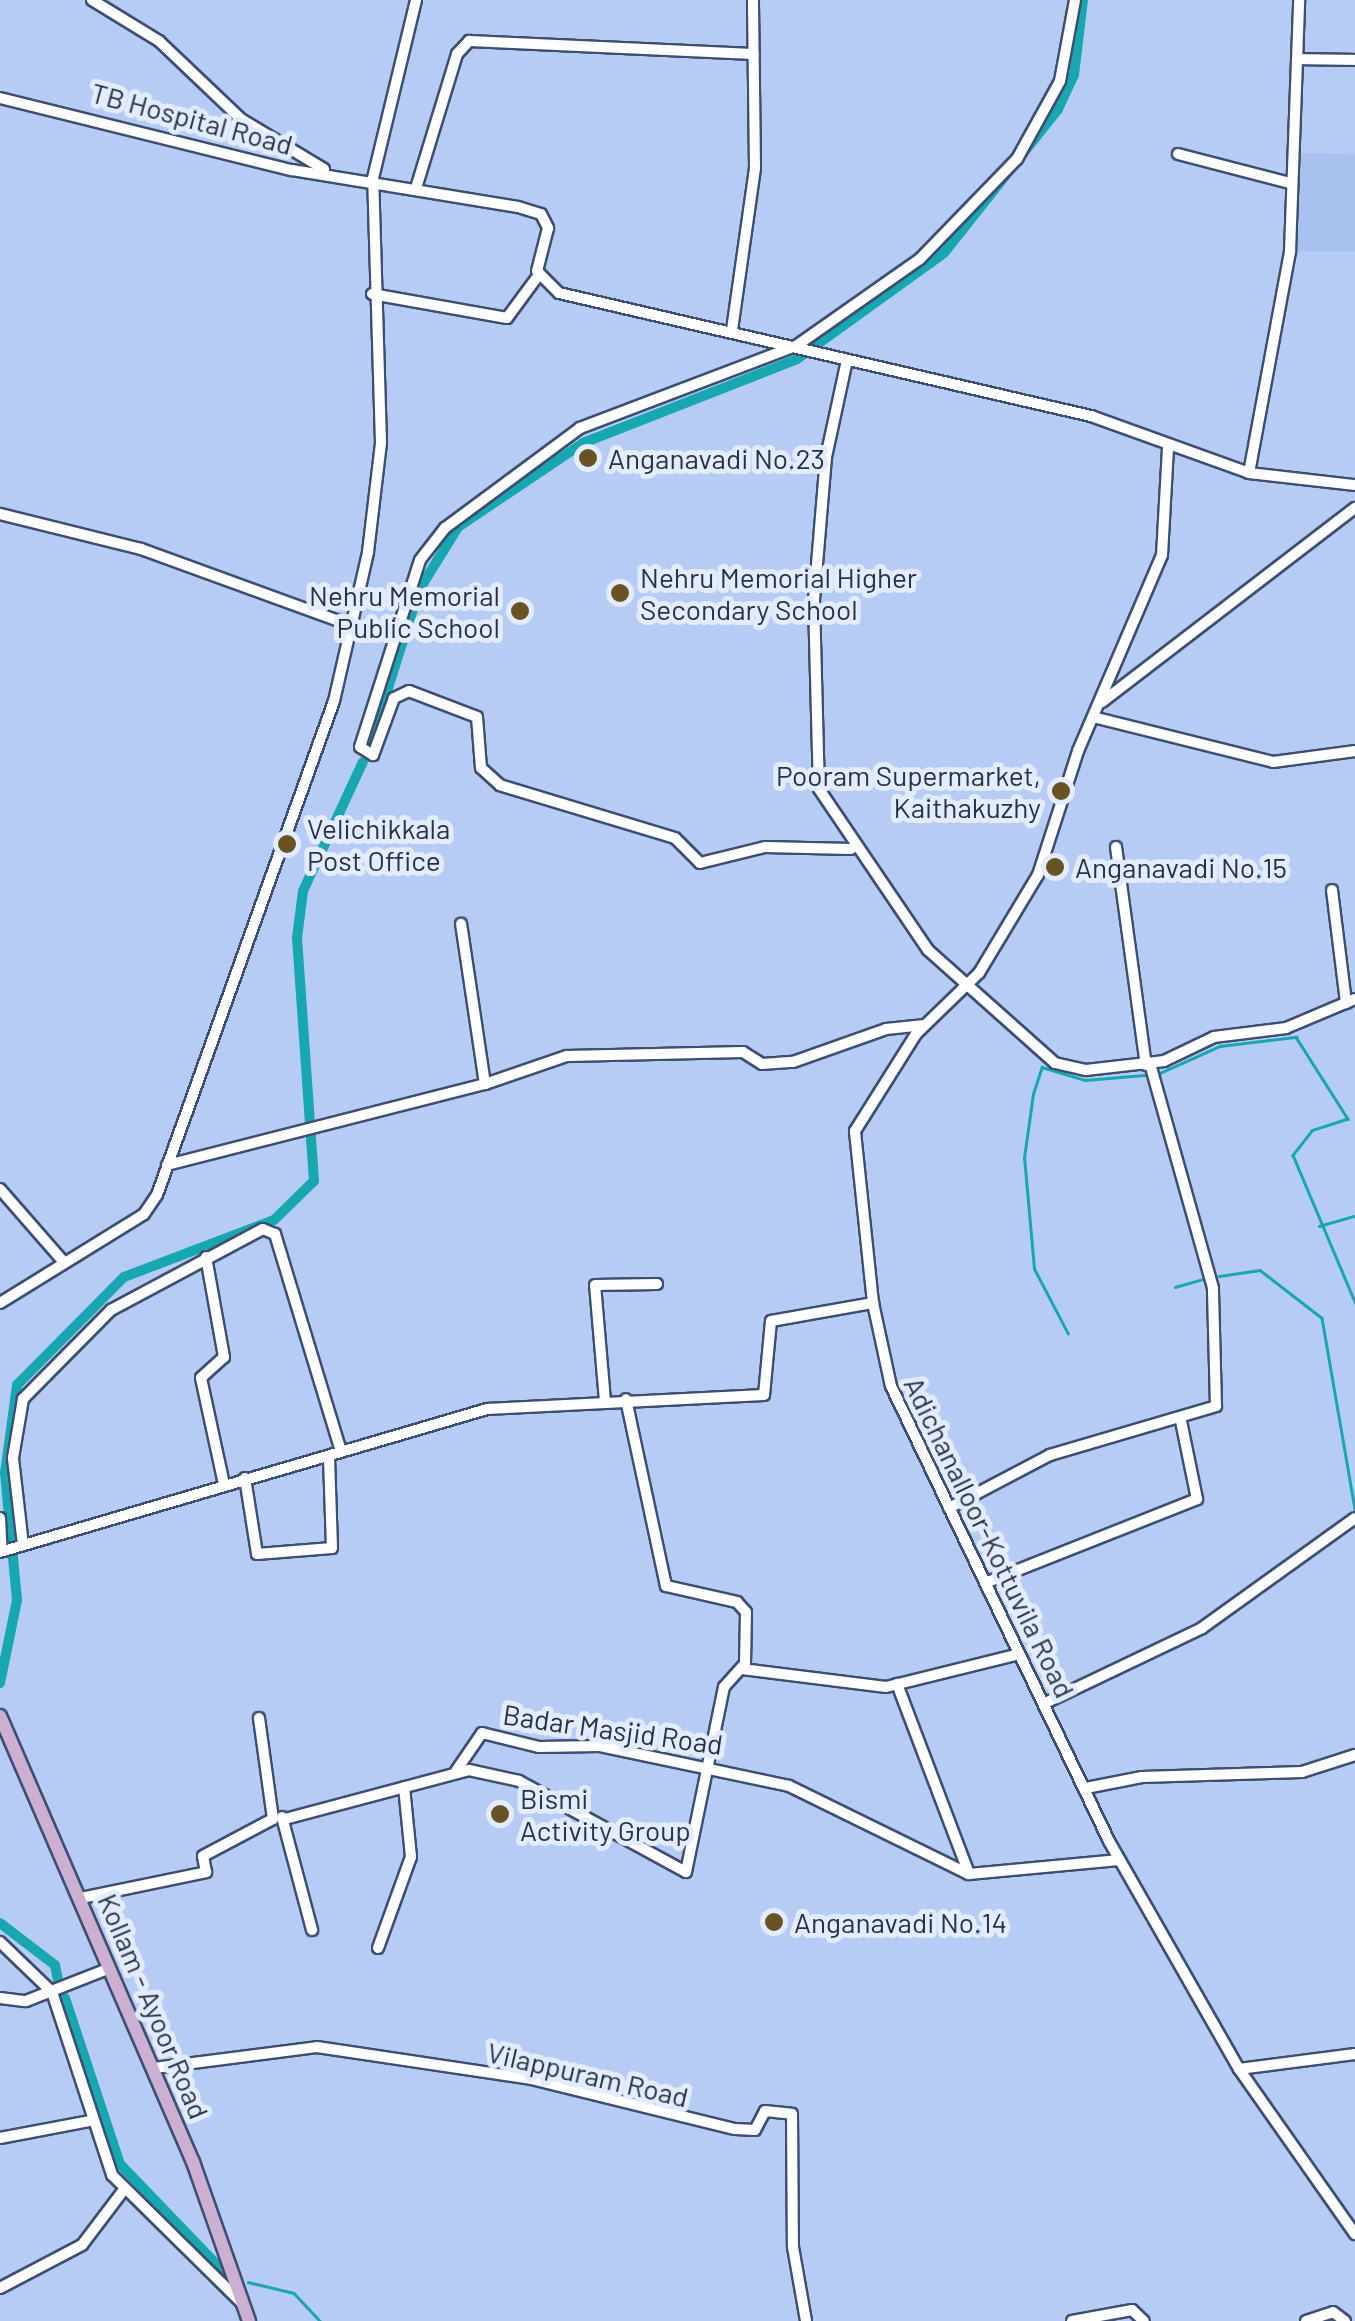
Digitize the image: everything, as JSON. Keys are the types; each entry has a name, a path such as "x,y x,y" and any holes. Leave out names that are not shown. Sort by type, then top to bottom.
{"main road":[{"name":"Kollam - Ayoor Road","path":"0,1716 154,2068 250,2321"}],"street":[{"path":"92,0 159,41 240,119 332,174"},
{"path":"0,1303 62,1260 144,1214 168,1166 313,765 352,626 381,443 372,294 373,178 416,0"},
{"path":"732,330 755,168 752,0"},
{"path":"851,849 765,848 700,863 675,838 500,785 482,768 477,717 409,691 394,698 373,755 360,751 420,560 445,528 580,428 800,347 920,258 1017,159 1060,81 1075,0"},
{"path":"1249,473 1278,352 1299,0"},
{"path":"417,186 457,54 469,42 754,54"},
{"path":"1297,59 1355,60"},
{"name":"TB Hospital Road","path":"0,98 332,174 417,186 541,214 548,228 538,276"},
{"path":"1178,154 1290,183"},
{"path":"372,294 507,318 538,276 559,293 1090,416 1168,448 1249,473 1355,485"},
{"path":"847,360 826,457 814,601 819,789 851,849 961,986 1056,1063 1086,1070 1148,1064 1214,1036 1286,1028 1350,1001 1332,890"},
{"name":"Adichanalloor-Kottuvila Road","path":"1168,448 1162,554 1093,717 1038,875 961,986 925,1025 855,1131 874,1303 891,1386 1119,1860 1239,2069 1355,2234"},
{"path":"1099,704 1355,508"},
{"path":"0,514 141,549 352,626"},
{"path":"1093,717 1273,762 1355,751"},
{"path":"949,1508 1050,1455 1182,1421 1216,1406 1222,1382 1214,1288 1148,1064 1116,846"},
{"path":"460,924 486,1084"},
{"path":"168,1166 486,1084 567,1056 744,1052 762,1064 793,1062 874,1032 925,1025"},
{"path":"0,1189 62,1260"},
{"path":"21,1546 14,1458 22,1399 110,1310 263,1229 275,1234 341,1451"},
{"path":"206,1257 224,1357 200,1378 224,1484"},
{"path":"605,1401 595,1285 658,1284"},
{"path":"0,1518 3,1551 486,1409 764,1395 771,1320 874,1303"},
{"path":"81,1898 206,1872 203,1856 281,1817 456,1771 519,1781 681,1874 712,1763 724,1687 742,1669 744,1607 666,1586 626,1400"},
{"path":"985,1583 1197,1499 1182,1421"},
{"path":"245,1478 258,1554 332,1548 329,1456"},
{"path":"1045,1703 1202,1628 1355,1518"},
{"path":"742,1669 897,1684 1019,1654"},
{"path":"897,1684 969,1874 1119,1860"},
{"path":"260,1718 281,1817 312,1930"},
{"name":"Badar Masjid Road","path":"456,1771 482,1734 712,1763 789,1786 969,1874"},
{"path":"1086,1788 1142,1777 1302,1772 1355,1755"},
{"path":"378,1948 411,1857 404,1787"},
{"path":"0,1942 52,1992 90,2122 123,2191 244,2305"},
{"path":"0,1998 52,1992 110,1968"},
{"name":"Vilappuram Road","path":"154,2068 317,2047 531,2080 735,2129 755,2130 765,2111 792,2114 793,2247 806,2321"},
{"path":"1239,2069 1355,2054"},
{"path":"0,2138 90,2122"},
{"path":"0,2288 82,2245 123,2191"},
{"path":"1072,2321 1132,2310 1144,2321"},
{"path":"1306,2321 1325,2312 1345,2321"}],"shaded area":[{"path":"1295,153 1355,154 1355,251 1295,251"}],"waterway":[{"path":"368,751 419,590 458,527 583,443 797,359 944,253 1058,109 1074,75 1083,0"},
{"path":"0,1683 17,1600 5,1473 17,1385 124,1277 274,1220 314,1181 297,938 303,891 363,762"},
{"path":"1160,1073 1220,1046 1296,1037 1348,1119 1312,1131 1293,1155 1355,1302"},
{"path":"1068,1334 1034,1269 1024,1158 1033,1094 1042,1067 1085,1080 1144,1075"},
{"path":"1319,1226 1355,1216"},
{"path":"1219,1276 1260,1270 1322,1318 1355,1510"},
{"path":"1175,1287 1203,1279"},
{"path":"0,1923 55,1965 58,1980"},
{"path":"65,1998 120,2164 223,2271"},
{"path":"248,2282 294,2293 320,2321"}],"place":[{"name":"Anganavadi No.23","path":"588,458"},
{"name":"Nehru Memorial Higher Secondary School","path":"620,593"},
{"name":"Nehru Memorial Public School","path":"520,611"},
{"name":"Pooram Supermarket, Kaithakuzhy","path":"1061,791"},
{"name":"Velichikkala Post Office","path":"287,844"},
{"name":"Anganavadi No.15","path":"1055,867"},
{"name":"Bismi Activity Group","path":"500,1814"},
{"name":"Anganavadi No.14","path":"774,1922"}]}
